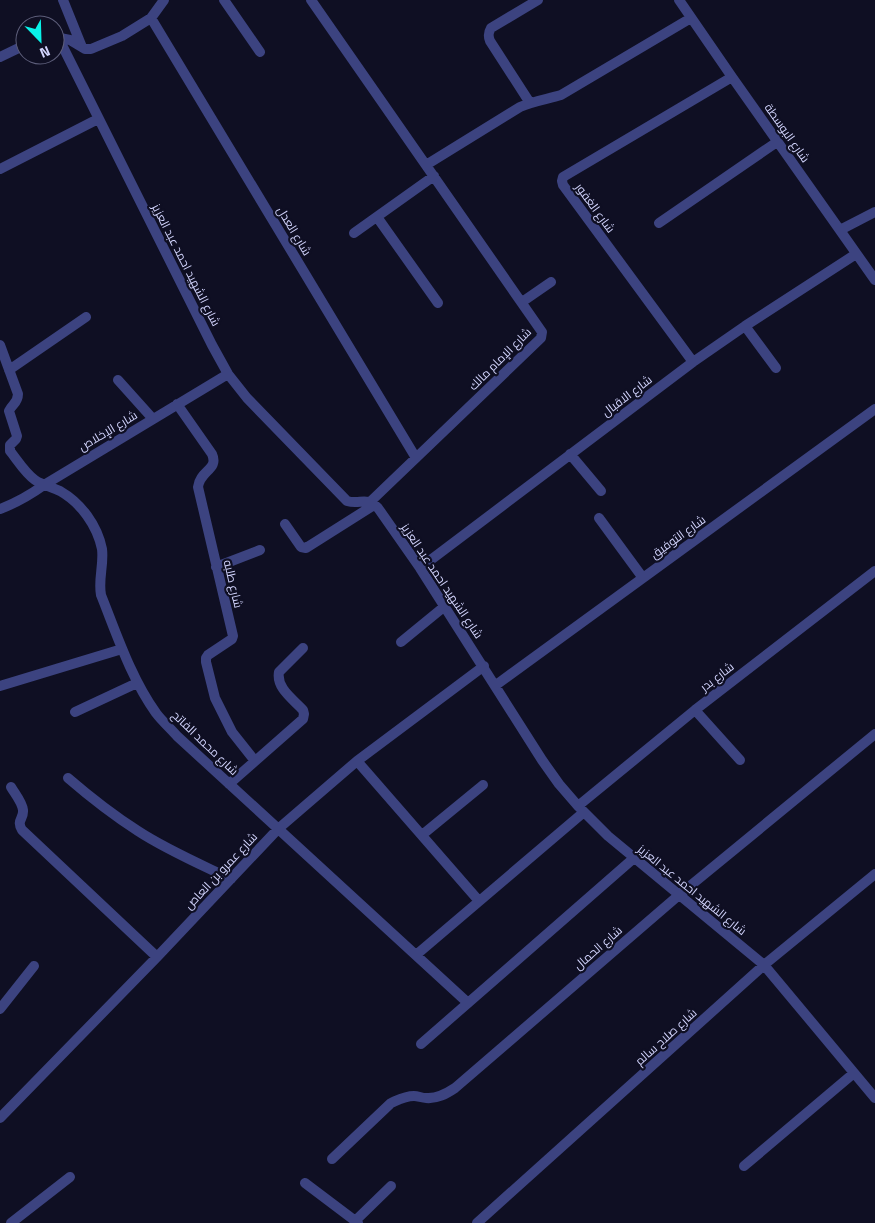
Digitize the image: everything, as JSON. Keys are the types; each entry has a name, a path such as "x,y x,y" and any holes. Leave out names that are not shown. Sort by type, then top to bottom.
{"street":[{"path":"63,0 82,47"},
{"path":"65,39 88,50 99,46 122,36 151,18 164,0"},
{"path":"224,0 260,52"},
{"name":"شارع الإمام مالك","path":"285,524 302,547 306,548 372,503 541,338 542,332 311,0"},
{"path":"530,102 488,36 491,28 538,0"},
{"name":"شارع البوسطة","path":"680,0 777,142 875,280"},
{"name":"شارع العدل","path":"151,18 416,458"},
{"path":"426,165 520,107 530,102 546,100 561,95 691,18"},
{"path":"0,57 15,50"},
{"name":"شارع الشهيد احمد عبد العزيز","path":"65,55 228,374 247,398 347,501 365,501 372,503 378,508 445,606 542,760 559,784 581,809 608,836 764,965 875,1098"},
{"name":"شارع الغفور","path":"693,362 569,194 562,181 563,177 732,77"},
{"path":"0,169 98,119"},
{"path":"659,223 777,142"},
{"path":"354,233 434,176"},
{"path":"840,230 875,212"},
{"path":"377,217 438,303"},
{"name":"شارع الاقبال","path":"420,568 693,362 856,254"},
{"path":"522,302 551,282"},
{"path":"9,370 86,316"},
{"path":"745,326 776,368"},
{"name":"شارع محمد الفاتح","path":"0,346 18,394 16,403 9,410 17,436 10,445 10,451 36,482 60,492 75,503 88,516 97,532 102,550 101,595 137,683 157,714 177,736 468,1003"},
{"name":"شارع الإخلاص","path":"0,509 29,495 228,374"},
{"path":"118,380 152,419"},
{"name":"شارع طلبه","path":"178,404 214,458 212,467 201,476 198,487 233,636 232,639 208,655 206,662 215,698 232,732 255,761"},
{"name":"شارع التوفيق","path":"496,685 875,409"},
{"path":"570,454 601,491"},
{"path":"599,518 643,578"},
{"path":"216,567 260,550"},
{"name":"شارع بدر","path":"416,955 695,710 875,571"},
{"path":"401,642 445,606"},
{"path":"229,784 303,720 303,710 281,688 278,678 279,672 303,648"},
{"path":"0,686 122,649"},
{"name":"شارع عمرو بن العاص","path":"0,1118 157,957 278,829 357,761 484,666"},
{"path":"75,712 137,683"},
{"path":"695,710 740,760"},
{"name":"شارع الحمال","path":"332,1159 391,1103 402,1098 414,1096 436,1098 455,1088 679,895 875,734"},
{"path":"357,761 479,901"},
{"path":"68,778 102,806 139,832 231,879"},
{"path":"422,835 483,785"},
{"path":"10,787 22,805 23,811 19,824 22,830 157,957"},
{"path":"421,1044 634,858"},
{"name":"شارع صلاح سالم","path":"481,1222 764,965 875,874"},
{"path":"0,1009 34,966"},
{"path":"744,1166 854,1073"},
{"path":"11,1223 70,1178"},
{"path":"305,1183 357,1222 391,1186"}]}
